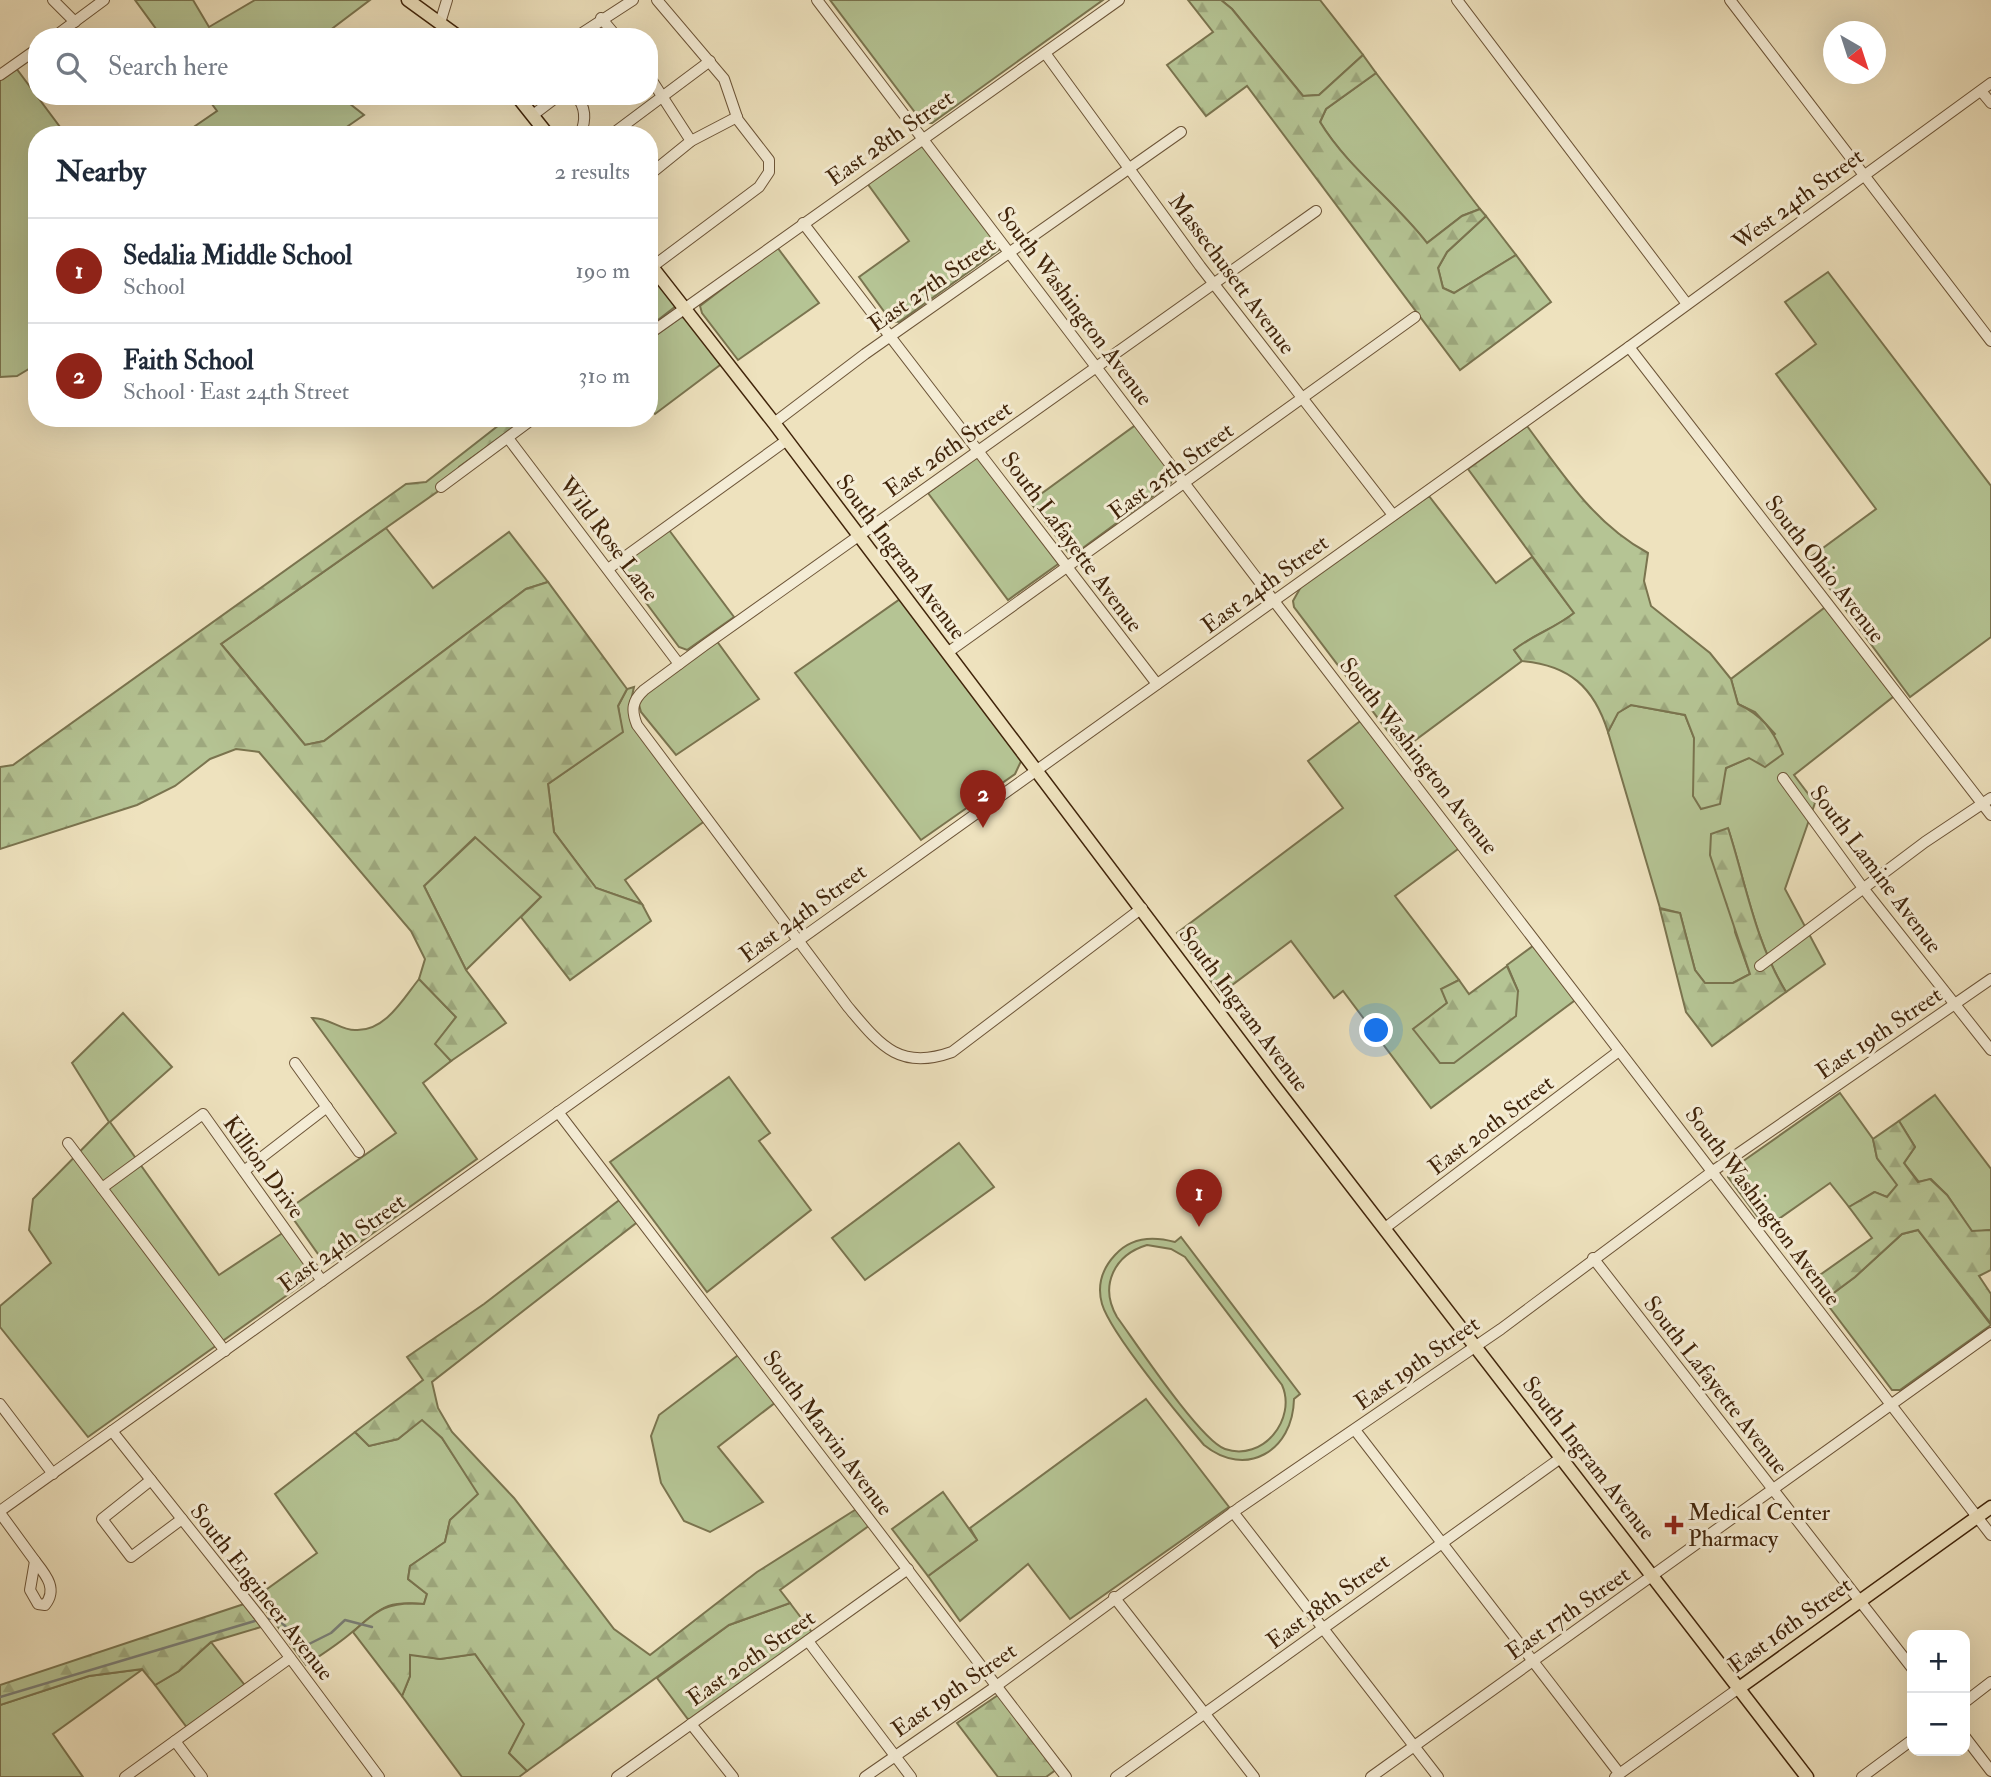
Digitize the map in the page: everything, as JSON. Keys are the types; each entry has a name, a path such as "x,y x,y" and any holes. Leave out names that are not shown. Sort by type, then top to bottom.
{"main road":[{"path":"408,0 447,28"},
{"path":"525,105 541,126"},
{"name":"South Ingram Avenue","path":"658,274 1807,1777"},
{"name":"East 16th Street","path":"1739,1688 1991,1507"}],"street":[{"path":"53,0 75,22"},
{"path":"67,28 104,0"},
{"path":"440,23 447,0"},
{"path":"588,28 633,0"},
{"path":"657,0 724,79 737,117 769,160 769,172 759,187 658,260"},
{"name":"South Washington Avenue","path":"817,0 1273,601 1991,1535"},
{"name":"East 28th Street","path":"658,328 1119,0"},
{"path":"1457,0 1687,304"},
{"path":"1730,0 1991,341"},
{"path":"601,18 609,28"},
{"name":"Massechusett Avenue","path":"1045,53 1214,284 1393,515"},
{"path":"0,75 28,55"},
{"path":"658,100 710,61"},
{"name":"West 24th Street","path":"1629,347 1991,83"},
{"path":"658,89 691,141"},
{"path":"1981,91 1991,103"},
{"path":"533,115 546,105"},
{"path":"583,105 584,126"},
{"path":"623,126 651,105"},
{"path":"658,168 691,141 737,117"},
{"name":"East 27th Street","path":"774,423 891,336 1181,132"},
{"name":"East 26th Street","path":"1142,908 977,1036 952,1052 929,1060 901,1056 879,1045 848,1007 637,725 633,714 635,698 858,536 1317,211"},
{"name":"South Lafayette Avenue","path":"803,223 1157,684"},
{"name":"East 25th Street","path":"947,653 1415,317"},
{"name":"East 24th Street","path":"0,1513 1629,347"},
{"name":"South Ohio Avenue","path":"1629,347 1987,801 1991,815"},
{"path":"441,486 522,427"},
{"name":"Wild Rose Lane","path":"508,438 679,664"},
{"path":"608,569 787,440"},
{"name":"South Lamine Avenue","path":"1783,778 1863,888 1991,1050"},
{"path":"1760,966 1863,888 1987,801"},
{"name":"East 19th Street","path":"865,1777 995,1687 1233,1512 1475,1346 1713,1171 1991,979"},
{"name":"East 20th Street","path":"1385,1228 1619,1051"},
{"path":"295,1063 359,1152"},
{"path":"244,1171 327,1107"},
{"name":"South Marvin Avenue","path":"558,1112 1066,1777"},
{"name":"Killion Drive","path":"102,1188 203,1114 322,1281"},
{"path":"68,1143 225,1350"},
{"name":"South Lafayette Avenue","path":"1593,1258 1907,1661"},
{"name":"East 17th Street","path":"1371,1777 1991,1334"},
{"path":"0,1404 53,1474"},
{"path":"1356,1430 1534,1661 1617,1775"},
{"name":"South Engineer Avenue","path":"112,1431 290,1658 379,1777"},
{"name":"East 18th Street","path":"1116,1777 1562,1457"},
{"path":"150,1480 102,1519 131,1557 182,1520"},
{"path":"1233,1512 1438,1777"},
{"path":"0,1513 35,1561"},
{"name":"East 20th Street","path":"617,1777 908,1569"},
{"path":"1114,1597 1254,1777"},
{"path":"808,1641 911,1777"},
{"path":"125,1777 290,1658"},
{"path":"1970,1698 1991,1682"},
{"name":"East 16th Street","path":"1617,1775 1739,1688"},
{"path":"691,1724 733,1777"},
{"path":"175,1741 202,1777"},
{"path":"1862,1777 1907,1744"},
{"path":"1970,1744 1991,1771"}],"green space":[{"path":"135,0 193,0 209,27 255,0 370,0 333,28 155,28"},
{"path":"830,0 1103,0 932,123 923,123"},
{"path":"1188,0 1221,0 1232,9 1303,96 1319,95 1363,55 1376,73 1326,109 1320,122 1331,139 1427,243 1462,216 1480,209 1486,216 1447,252 1438,268 1443,288 1454,293 1516,255 1551,302 1460,370 1247,86 1206,116 1167,65 1213,32"},
{"path":"1221,0 1320,0 1363,55 1319,95 1303,96 1232,9"},
{"path":"16,68 28,84 28,105 44,105 59,126 28,126 28,369 17,376 0,377 0,79"},
{"path":"1376,73 1480,209 1462,216 1427,243 1357,169 1320,122 1326,109"},
{"path":"213,105 351,105 364,115 348,126 195,126 217,111"},
{"path":"921,145 928,148 1001,243 999,250 899,322 891,321 859,277 909,241 867,183"},
{"path":"1486,216 1516,255 1454,293 1443,288 1438,268 1447,252"},
{"path":"777,247 819,303 738,360 702,313 700,306"},
{"path":"1828,272 1991,486 1991,637 1910,697 1808,559 1876,509 1776,374 1816,344 1785,302"},
{"path":"658,280 676,306 658,320"},
{"path":"681,317 690,318 724,362 658,412 658,334"},
{"path":"1137,424 1173,475 1171,483 1076,553 1068,552 1030,502"},
{"path":"1527,426 1595,513 1611,528 1648,553 1644,581 1651,606 1710,653 1731,679 1738,704 1760,718 1779,745 1783,754 1765,767 1749,758 1726,768 1720,804 1701,809 1693,796 1694,738 1685,715 1631,705 1618,713 1608,732 1595,702 1577,681 1553,667 1522,661 1514,650 1574,613 1468,469"},
{"path":"496,427 515,427 459,467 454,480 221,644 305,745 324,741 526,589 548,582 627,689 618,706 623,732 548,784 554,832 596,888 642,904 651,921 570,980 521,917 541,897 475,837 424,886 466,970 506,1023 451,1061 435,1044 456,1017 419,979 425,959 411,931 259,752 236,749 210,759 175,786 137,805 0,849 0,767 13,765 406,484 426,482"},
{"path":"981,454 1061,562 1008,600 928,493"},
{"path":"1429,496 1496,583 1532,557 1574,613 1514,650 1522,661 1402,750 1294,607 1293,601 1302,585"},
{"path":"386,528 433,588 509,532 548,582 526,589 324,741 305,745 221,644"},
{"path":"669,530 734,617 687,650 679,647 621,569 622,563"},
{"path":"903,597 1023,757 1015,774 921,840 795,673"},
{"path":"1828,605 1898,693 1794,775 1815,803 1785,889 1825,964 1786,992 1766,953 1728,828 1735,932 1750,974 1733,983 1705,983 1695,970 1680,913 1660,908 1608,732 1618,712 1631,705 1685,715 1694,738 1694,796 1722,782 1726,768 1749,758 1775,734 1755,712 1738,704 1731,679"},
{"path":"716,640 759,699 676,755 641,712 638,701 644,691"},
{"path":"634,687 630,705 636,721 710,817 625,880 642,904 596,888 554,832 548,784 622,732 618,706 627,689"},
{"path":"1363,719 1462,846 1395,896 1459,980 1442,989 1447,1003 1413,1030 1518,991 1507,965 1537,943 1578,998 1431,1108 1343,991 1334,998 1291,941 1220,994 1177,933 1343,808 1308,761"},
{"path":"1728,828 1766,953 1786,992 1712,1046 1686,1012 1660,909 1680,913 1695,970 1705,983 1733,983 1750,974 1710,855 1711,834"},
{"path":"476,837 541,897 466,970 424,886"},
{"path":"1507,966 1518,991 1516,1016 1454,1063 1440,1063 1413,1029 1447,1003 1441,989 1459,980 1469,994"},
{"path":"419,979 456,1017 436,1044 451,1061 423,1083 477,1159 331,1263 323,1261 287,1210 396,1133 312,1018 355,1030 375,1026 392,1013"},
{"path":"123,1013 172,1067 110,1122 219,1275 284,1232 313,1269 304,1283 88,1437 0,1327 0,1306 51,1263 29,1230 33,1199 109,1122 72,1063"},
{"path":"729,1077 770,1133 759,1141 811,1210 707,1292 610,1162"},
{"path":"1840,1093 1873,1139 1877,1158 1898,1185 1887,1197 1874,1192 1849,1207 1830,1183 1766,1228 1728,1177 1729,1171"},
{"path":"1935,1095 1991,1169 1991,1230 1972,1232 1947,1195 1931,1179 1919,1182 1904,1163 1915,1147 1899,1121"},
{"path":"1899,1121 1915,1147 1904,1163 1918,1182 1930,1179 1947,1195 1972,1231 1991,1230 1991,1270 1979,1276 1991,1294 1991,1324 1918,1230 1902,1234 1855,1277 1824,1300 1810,1282 1872,1238 1849,1207 1875,1192 1887,1197 1897,1185 1877,1158 1873,1139"},
{"path":"959,1143 994,1187 865,1280 832,1238"},
{"path":"622,1198 640,1220 432,1382 438,1408 452,1432 514,1498 614,1629 650,1655 757,1572 858,1508 870,1525 780,1590 790,1603 729,1625 527,1771 509,1753 524,1724 475,1654 440,1659 410,1655 410,1676 402,1696 353,1632 384,1608 412,1603 424,1604 427,1594 408,1579 410,1566 445,1542 450,1520 478,1494 442,1438 422,1420 398,1439 369,1446 355,1432 423,1380 407,1357 484,1304"},
{"path":"1918,1230 1991,1325 1900,1390 1892,1390 1824,1300 1855,1277 1902,1234"},
{"path":"1181,1237 1300,1394 1294,1399 1292,1417 1276,1445 1251,1459 1220,1455 1204,1445 1132,1355 1102,1304 1100,1284 1104,1272 1121,1249 1135,1241 1159,1239 1175,1242","holes":["1147,1245 1171,1249 1185,1257 1282,1385 1285,1411 1281,1424 1264,1443 1252,1449 1225,1449 1200,1428 1153,1368 1117,1317 1112,1305 1110,1283 1118,1264 1126,1256"]},
{"path":"741,1353 776,1402 718,1447 763,1502 710,1532 684,1521 661,1483 651,1436 659,1415"},
{"path":"1146,1399 1229,1507 1070,1619 1028,1564 960,1621 928,1576 977,1540 970,1528"},
{"path":"422,1419 442,1438 479,1494 450,1520 445,1542 410,1566 408,1579 427,1594 424,1604 399,1604 383,1608 306,1665 256,1597 317,1553 275,1494 355,1432 369,1446 398,1439"},
{"path":"943,1492 977,1540 928,1576 892,1529"},
{"path":"790,1603 814,1635 691,1721 687,1718 657,1678 729,1625"},
{"path":"244,1604 261,1627 211,1642 179,1671 155,1685 142,1669 89,1676 0,1705 0,1685"},
{"path":"211,1642 247,1688 188,1729 155,1685 179,1671"},
{"path":"410,1654 440,1659 475,1654 525,1724 509,1753 527,1771 519,1777 462,1777 402,1696 410,1676"},
{"path":"143,1669 53,1734 83,1777 0,1777 0,1705 89,1676"},
{"path":"1001,1693 1057,1769 1046,1777 998,1777 957,1723"}],"waterway":[{"path":"265,1619 277,1618 305,1646 331,1633 345,1620 372,1627"},
{"path":"0,1697 258,1620"}],"place":[{"name":"Faith School","path":"983,828"},
{"name":"Sedalia Middle School","path":"1199,1227"},
{"name":"Medical Center Pharmacy","path":"1674,1525"}]}
